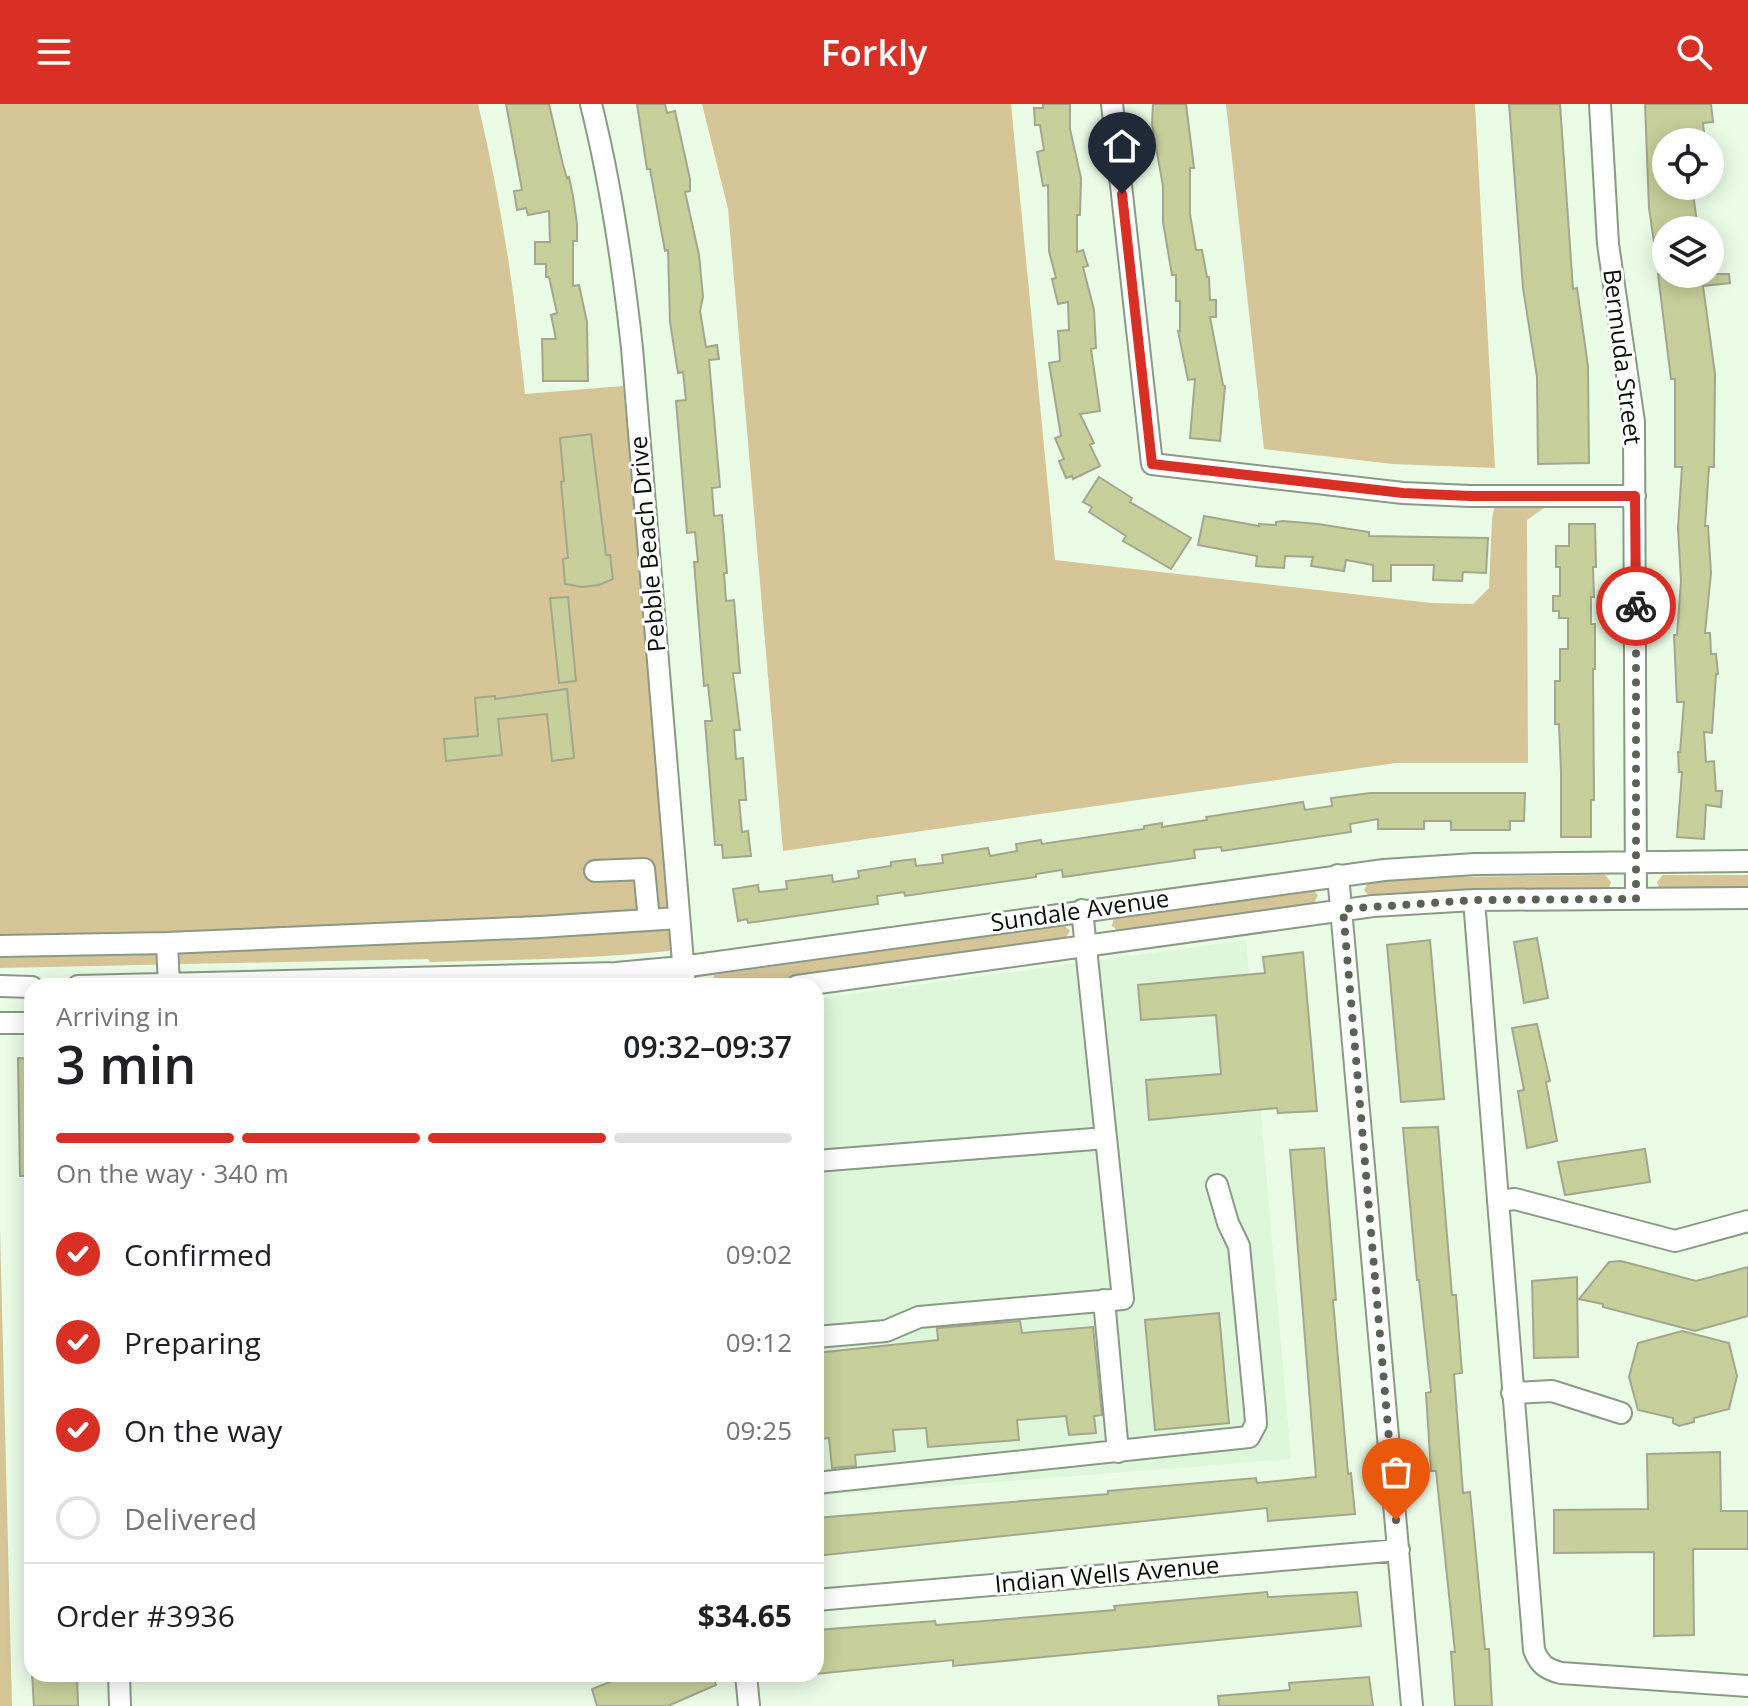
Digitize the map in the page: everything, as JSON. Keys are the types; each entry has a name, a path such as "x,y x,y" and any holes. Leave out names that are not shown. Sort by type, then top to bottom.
{"street":[{"name":"Pebble Beach Drive","path":"591,104 609,180 632,348 684,976"},
{"path":"1112,104 1152,464 1403,493 1635,496"},
{"name":"Bermuda Street","path":"1600,104 1608,244 1634,422 1636,899"},
{"name":"Sundale Avenue","path":"498,978 603,973 684,976 1082,910 1338,875 1475,864 1748,861"},
{"path":"595,871 644,869 649,920"},
{"path":"1338,875 1412,1706"},
{"name":"Sundale Avenue","path":"824,982 1343,909 1474,900 1748,898"},
{"path":"1474,900 1534,1650 1539,1663 1561,1673 1748,1686"},
{"path":"824,1336 886,1331 919,1317 1123,1299 1082,910"},
{"path":"0,946 167,943 525,928 679,918"},
{"path":"167,943 169,978"},
{"path":"0,986 24,987"},
{"path":"0,1023 24,1023"},
{"path":"824,1160 1106,1138"},
{"path":"824,1482 1249,1437 1256,1424 1239,1246 1228,1223 1217,1185"},
{"path":"1498,1201 1515,1199 1675,1241 1748,1221"},
{"path":"1104,1300 1118,1452"},
{"path":"1512,1393 1552,1391 1621,1413"},
{"name":"Indian Wells Avenue","path":"824,1599 1399,1550"},
{"path":"119,1682 120,1706"},
{"path":"747,1682 749,1706"}],"shaded area":[{"path":"0,104 478,104 506,248 525,394 623,386 677,950 492,961 430,962 428,959 0,968"},
{"path":"702,104 1011,104 1055,560 1431,603 1473,604 1489,588 1492,519 1497,496 1561,496 1527,520 1528,763 1396,763 783,851 728,209"},
{"path":"1226,104 1475,104 1495,468 1392,464 1264,449"},
{"path":"1605,875 1611,882 1609,888 1604,890 1370,897 1364,890 1373,881"},
{"path":"1663,875 1748,875 1748,890 1664,891 1657,882"},
{"path":"1311,889 1318,895 1314,904 1119,932 1112,926 1114,916"},
{"path":"1063,924 1070,931 1065,939 798,978 714,978 714,975"},
{"path":"1246,940 1291,1459 824,1495 824,998"},
{"path":"0,1228 12,1706 0,1706"}],"building":[{"path":"506,104 549,104 563,165 569,177 577,224 577,241 573,241 573,286 579,285 587,322 588,381 543,381 542,339 556,339 551,315 557,313 549,277 546,277 546,264 535,264 535,242 550,242 549,211 528,215 526,208 517,210 514,191 522,190"},
{"path":"637,104 665,104 667,113 675,111 690,179 690,191 685,192 699,255 703,297 700,311 706,347 717,345 719,359 709,360 720,487 712,488 714,516 722,515 726,601 734,600 740,673 733,673 740,730 734,730 736,759 743,758 746,800 739,800 742,832 748,831 751,856 723,858 722,845 715,845 705,721 712,721 708,685 704,686 694,562 698,562 695,532 687,533 676,401 686,400 683,372 678,373 670,322 668,250 665,251 650,169 647,169"},
{"path":"1043,104 1070,104 1070,129 1081,178 1077,252 1083,250 1088,266 1083,267 1094,310 1096,348 1091,349 1100,411 1080,414 1094,443 1090,445 1100,466 1073,479 1072,476 1066,478 1059,461 1064,459 1055,438 1061,436 1049,363 1060,361 1058,331 1069,330 1068,302 1058,304 1052,279 1056,278 1049,251 1048,185 1043,186 1037,152 1044,150 1040,125 1035,125 1034,108 1043,108"},
{"path":"1153,104 1186,104 1194,168 1190,168 1190,214 1196,250 1202,250 1209,277 1210,300 1216,300 1216,317 1210,317 1225,386 1220,441 1190,438 1195,379 1188,380 1178,331 1180,301 1176,301 1176,275 1172,275 1163,222 1163,186 1152,125"},
{"path":"1509,104 1560,104 1573,289 1577,288 1588,366 1589,463 1538,464 1537,377 1523,288"},
{"path":"1645,104 1711,104 1713,122 1703,123 1704,128 1652,128 1652,200 1694,200 1696,216 1652,216 1652,229"},
{"path":"1724,274 1729,274 1730,283 1724,284"},
{"path":"1660,288 1703,288 1715,374 1714,467 1709,467 1705,526 1708,526 1711,573 1705,633 1710,633 1711,654 1716,654 1718,674 1712,733 1704,732 1706,762 1714,761 1716,791 1722,791 1721,807 1706,805 1704,839 1677,837 1682,772 1679,772 1678,752 1684,702 1677,702 1674,635 1677,635 1681,581 1678,528 1682,467 1675,467 1675,379 1671,379"},
{"path":"591,434 606,555 610,555 613,579 582,587 565,584 563,559 568,558 560,438"},
{"path":"1099,477 1132,498 1130,502 1191,538 1171,569 1123,541 1126,536 1089,512 1092,507 1083,502"},
{"path":"1204,516 1259,526 1276,525 1276,522 1283,521 1318,524 1369,532 1369,536 1488,538 1486,573 1463,572 1462,581 1433,580 1434,565 1391,565 1391,581 1373,581 1373,565 1346,560 1344,571 1311,566 1313,557 1285,556 1284,568 1256,566 1257,556 1198,545"},
{"path":"1569,524 1595,524 1596,567 1593,567 1594,597 1591,597 1591,624 1595,624 1595,669 1591,837 1561,837 1561,772 1559,724 1555,724 1555,681 1560,681 1560,649 1568,649 1568,618 1559,618 1559,611 1553,611 1553,596 1560,596 1556,546 1569,546"},
{"path":"568,597 576,681 559,683 550,598"},
{"path":"567,689 574,758 552,761 547,714 498,719 502,755 446,761 444,739 478,736 475,698 495,696 495,699"},
{"path":"1370,793 1525,793 1524,821 1510,821 1510,830 1451,830 1451,821 1424,821 1424,829 1378,829 1378,819 1350,824 1351,832 1222,851 1221,847 1194,850 1195,858 1063,877 1062,870 1036,874 1036,877 905,896 904,892 877,896 878,904 748,923 747,919 738,921 733,889 758,885 759,892 787,889 786,881 832,875 833,882 859,878 858,871 891,866 891,862 915,859 916,866 943,863 942,855 988,848 990,856 1017,851 1016,844 1041,840 1042,844 1144,829 1144,826 1162,823 1162,827 1303,802 1305,810 1332,806 1331,798"},
{"path":"1537,938 1548,998 1524,1003 1514,942"},
{"path":"1430,940 1444,1099 1401,1102 1387,945"},
{"path":"1303,952 1317,1111 1278,1113 1277,1108 1149,1120 1146,1080 1221,1074 1216,1015 1141,1020 1138,985 1265,973 1263,957"},
{"path":"1537,1024 1550,1081 1546,1082 1557,1141 1527,1148 1518,1091 1524,1090 1512,1028"},
{"path":"18,1058 24,1058 24,1176 20,1176"},
{"path":"1438,1127 1462,1373 1454,1374 1463,1493 1470,1492 1485,1649 1489,1649 1492,1706 1455,1706 1451,1652 1455,1652 1436,1471 1431,1471 1426,1393 1431,1392 1403,1128"},
{"path":"1324,1148 1336,1300 1333,1300 1348,1474 1351,1473 1355,1514 1268,1521 1267,1508 824,1555 824,1517 1108,1494 1108,1491 1256,1478 1257,1483 1316,1477 1290,1150"},
{"path":"1645,1149 1650,1182 1565,1195 1558,1162"},
{"path":"1621,1261 1696,1281 1748,1267 1748,1316 1695,1331 1579,1299 1609,1262"},
{"path":"1577,1277 1578,1357 1534,1358 1532,1281"},
{"path":"1219,1313 1229,1423 1155,1430 1145,1320"},
{"path":"1020,1321 1022,1333 1093,1327 1102,1415 1094,1416 1096,1433 1069,1435 1066,1416 1017,1420 1019,1440 928,1447 926,1428 893,1430 895,1451 855,1455 856,1466 832,1468 829,1438 824,1439 824,1352 938,1340 937,1328"},
{"path":"1682,1331 1729,1343 1737,1376 1729,1409 1694,1418 1694,1422 1679,1426 1673,1423 1673,1418 1638,1410 1629,1377 1638,1343"},
{"path":"1720,1452 1721,1511 1748,1511 1748,1549 1693,1549 1694,1635 1654,1636 1654,1552 1554,1553 1554,1510 1648,1509 1647,1454"},
{"path":"1267,1592 1268,1597 1357,1592 1361,1626 953,1666 953,1660 824,1673 824,1629 935,1621 936,1625 1115,1610 1114,1606"},
{"path":"1369,1677 1373,1706 1219,1706 1218,1696 1290,1690 1289,1683"},
{"path":"32,1682 77,1682 78,1706 34,1706"},
{"path":"609,1682 715,1682 716,1685 668,1706 597,1706 592,1689"}],"way so far":[{"path":"1396,1520 1343,909 1474,900 1636,899 1636,606"}],"route":[{"path":"1122,194 1152,464 1403,493 1635,496 1636,606"}]}
